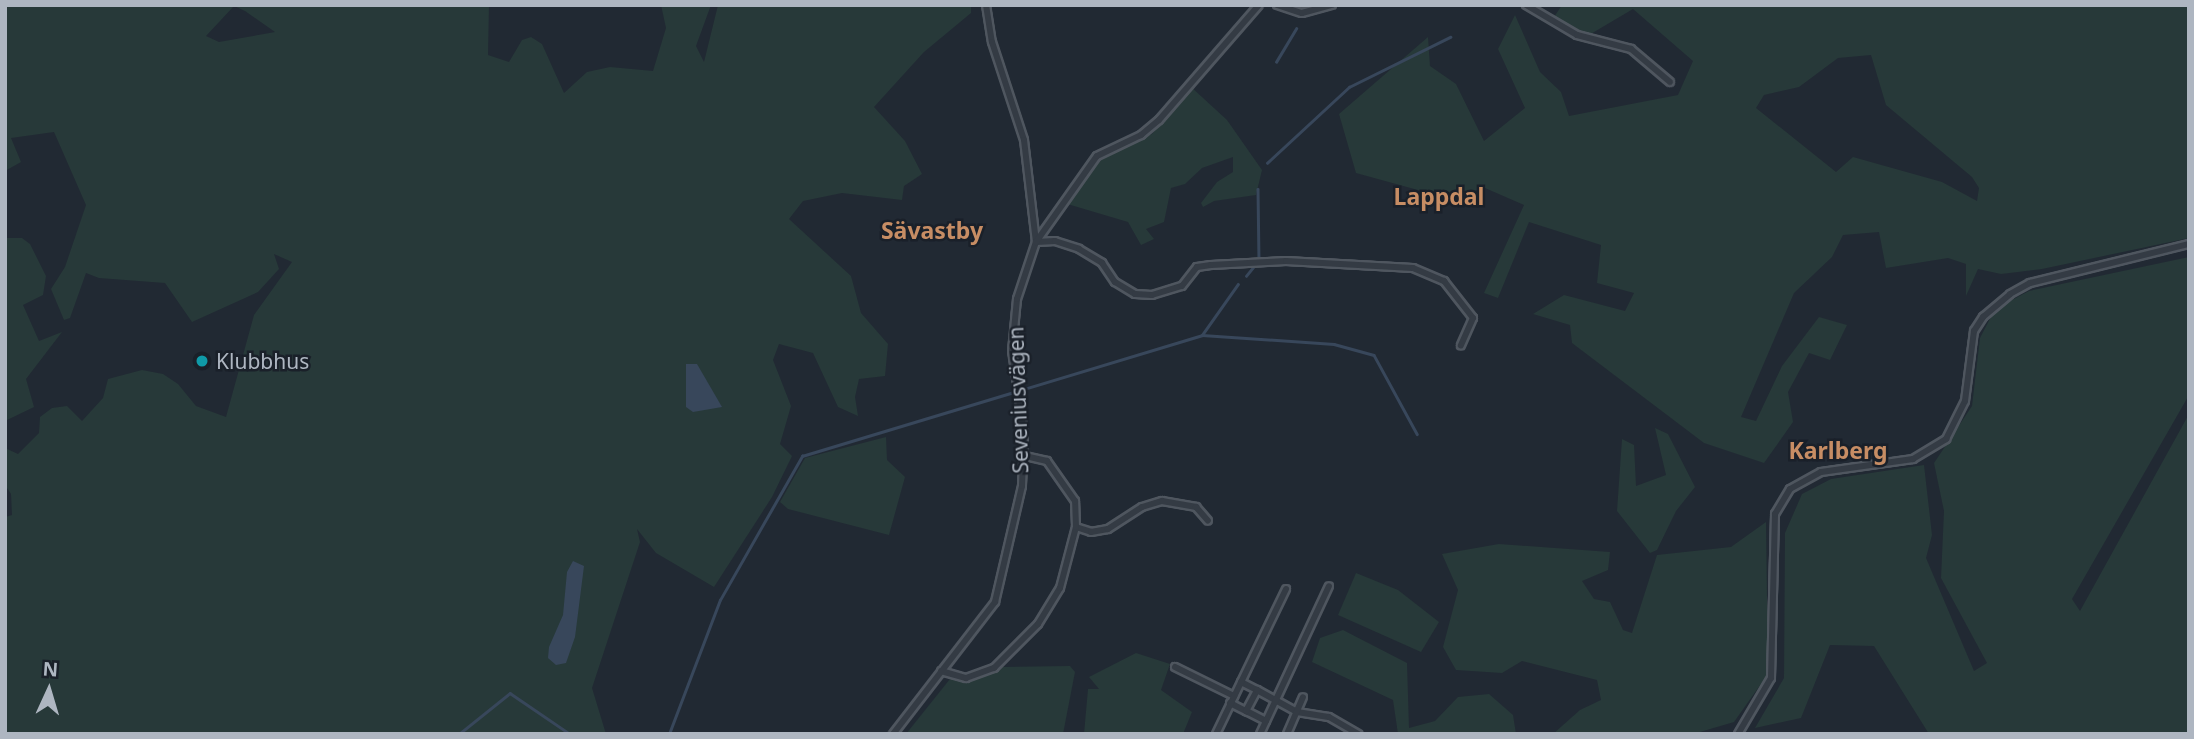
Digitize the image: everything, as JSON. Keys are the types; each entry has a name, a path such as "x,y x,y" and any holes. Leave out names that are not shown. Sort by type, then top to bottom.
{"street":[{"name":"Seveniusvägen","path":"986,5 992,42 1024,140 1036,242"},
{"name":"Seveniusvägen","path":"893,734 995,602 1025,456 1020,393 1012,352 1016,304 1036,242 1097,156 1141,135 1159,120 1259,5"},
{"path":"1277,5 1302,13 1317,13 1332,5"},
{"path":"1526,5 1577,35 1631,49 1670,82"},
{"path":"1036,242 1055,241 1079,248 1102,263 1115,282 1135,294 1152,295 1182,286 1197,267 1211,265 1286,261 1413,268 1444,281 1473,318 1461,345"},
{"path":"1738,734 1771,678 1774,514 1790,489 1821,472 1913,459 1946,439 1965,401 1974,331 1983,317 2011,293 2030,283 2189,244"},
{"path":"942,671 976,677 1019,646 1049,610 1060,588 1076,527 1075,501 1063,478 1047,461 1025,456"},
{"path":"1076,527 1080,531 1108,529 1142,507 1162,501 1196,507 1208,521"},
{"path":"1260,734 1329,586"},
{"path":"1216,734 1286,589"},
{"path":"1175,667 1266,721"},
{"path":"1241,682 1297,712 1329,717 1359,734"},
{"path":"1248,712 1257,690"},
{"path":"1287,734 1303,697"}],"shaded area":[{"path":"5,5 489,5 488,55 509,62 522,40 531,37 542,44 564,93 587,72 610,67 653,71 666,28 661,5 711,5 696,46 704,62 718,5 971,5 971,13 924,52 874,107 905,141 922,174 904,186 902,200 842,193 803,201 789,219 851,276 861,313 888,344 885,376 859,379 855,397 858,416 838,407 813,353 779,344 773,360 791,406 780,444 792,456 772,497 714,587 656,553 637,529 640,542 592,688 606,734 5,734 5,517 12,515 11,494 5,485 5,448 18,454 39,433 40,417 52,408 67,406 82,421 103,398 108,379 142,370 163,374 178,384 196,406 226,417 254,315 292,262 274,254 279,269 258,292 192,322 165,283 99,278 86,273 70,318 64,320 51,289 65,267 86,205 54,132 11,138 21,162 5,171","holes":["234,6 275,32 219,42 206,36"]},
{"path":"1562,5 2189,5 2189,238 2042,269 2001,274 1978,269 1966,296 1966,264 1948,258 1886,268 1879,232 1843,235 1832,257 1794,293 1741,417 1756,421 1782,366 1819,317 1847,325 1830,360 1809,353 1788,392 1793,422 1764,463 1704,443 1572,343 1570,325 1533,314 1564,295 1625,311 1634,293 1597,283 1601,245 1529,222 1498,298 1484,293 1524,205 1485,188 1447,198 1356,173 1339,114 1428,37 1430,66 1456,84 1484,141 1525,108 1498,49 1515,15 1540,72 1561,92 1569,116 1678,95 1693,61 1633,9 1589,35 1554,17","holes":["1871,55 1886,105 1972,177 1979,188 1977,201 1942,182 1853,157 1836,172 1756,108 1764,95 1799,87 1838,58"]},
{"path":"1190,86 1227,120 1262,170 1256,195 1214,201 1203,207 1201,203 1217,182 1233,172 1233,157 1202,168 1185,184 1171,188 1164,222 1146,229 1154,239 1141,245 1128,222 1064,203 1090,165 1112,150 1152,134"},
{"path":"5,238 22,238 30,244 46,276 43,295 23,305 39,341 62,332 26,379 34,407 5,421"},
{"path":"2189,257 2189,395 2072,599 2080,611 2189,414 2189,734 1929,734 1874,646 1830,645 1801,718 1755,728 1784,678 1785,533 1802,494 1831,479 1924,465 1932,535 1926,558 1974,671 1987,663 1941,578 1944,511 1934,463 1972,406 1980,338 1995,309 2029,291"},
{"path":"1655,428 1668,434 1695,487 1676,511 1657,550 1650,553 1617,511 1622,439 1634,445 1636,486 1666,475"},
{"path":"886,437 887,460 905,477 889,535 788,509 780,502 805,458"},
{"path":"1766,522 1768,674 1734,722 1693,734 1553,734 1580,710 1601,700 1597,680 1522,661 1502,673 1456,670 1443,647 1458,590 1442,554 1499,544 1610,552 1608,570 1582,581 1594,599 1610,602 1623,630 1632,633 1657,555 1731,547"},
{"path":"1356,573 1398,590 1439,622 1421,652 1338,615"},
{"path":"1343,630 1407,663 1409,728 1435,721 1458,697 1489,694 1513,715 1516,734 1398,734 1393,700 1312,662 1320,638"},
{"path":"1136,653 1170,664 1161,690 1192,712 1183,734 1084,734 1088,689 1099,689 1089,677"},
{"path":"1070,666 1075,672 1063,734 906,734 954,674 1001,667"}],"water":[{"path":"686,364 697,364 722,407 693,412 686,407"},
{"path":"573,561 584,566 575,637 566,663 556,665 548,658 549,647 563,615 567,572"}],"waterway":[{"path":"1276,62 1296,29"},
{"path":"1267,163 1349,87 1450,37"},
{"path":"1258,189 1259,257"},
{"path":"1246,276 1254,266"},
{"path":"1202,335 1238,284"},
{"path":"669,734 720,600 802,456 1202,335 1334,344 1374,355 1417,434"},
{"path":"459,734 510,693 570,734"}],"place":[{"name":"Klubbhus","path":"202,361"}],"district":[{"name":"Lappdal","path":"1439,196"},
{"name":"Sävastby","path":"932,230"},
{"name":"Karlberg","path":"1838,450"}]}
